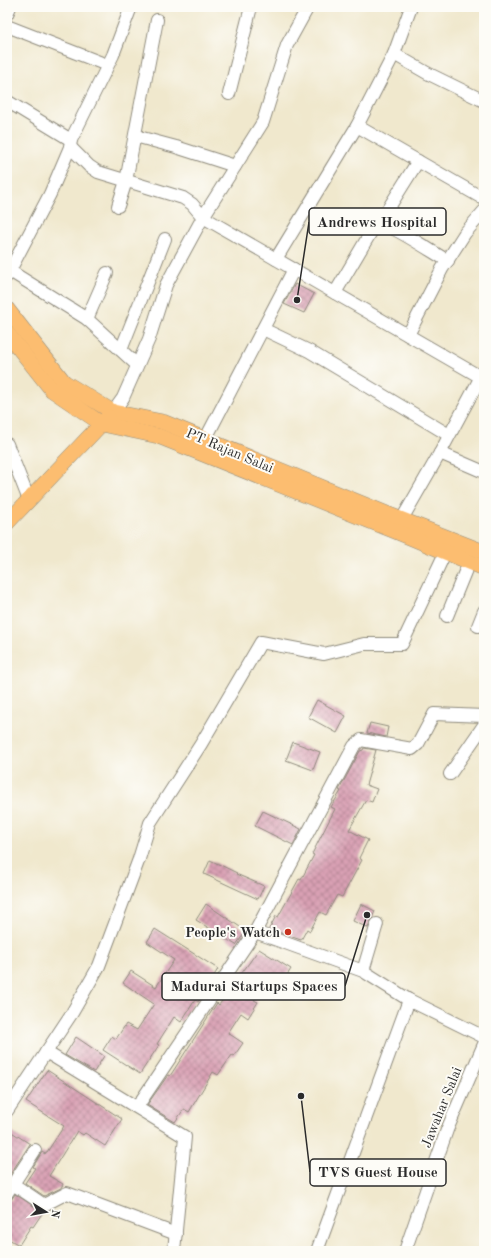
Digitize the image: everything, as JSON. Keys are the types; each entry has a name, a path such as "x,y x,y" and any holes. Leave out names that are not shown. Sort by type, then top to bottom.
{"main road":[{"name":"PT Rajan Salai","path":"7,309 64,382 113,412 162,422 205,440 275,476"},
{"name":"PT Rajan Salai","path":"7,333 52,390 102,424 158,436 275,476 398,525 484,552"},
{"path":"7,523 113,412"},
{"name":"PT Rajan Salai","path":"398,525 445,553 484,568"}],"street":[{"path":"7,14 10,7"},
{"path":"128,7 108,65 70,144 50,194 9,273 87,318 137,365"},
{"path":"229,94 251,7"},
{"path":"113,412 123,398 149,339 166,285 203,217 263,122 287,45 308,7"},
{"path":"276,259 357,126 394,54 411,7"},
{"path":"118,206 126,181 157,20"},
{"path":"7,26 108,65"},
{"path":"394,54 427,73 484,101"},
{"path":"7,101 70,144 89,166 98,172 183,198 192,204 203,217 408,335 483,375 398,525"},
{"path":"357,126 484,199"},
{"path":"135,136 176,147 235,166"},
{"path":"335,293 371,232 378,225 418,161"},
{"path":"408,335 442,269 465,233 484,211"},
{"path":"378,225 383,225 396,230 448,261"},
{"path":"121,350 165,239"},
{"path":"205,440 294,270"},
{"path":"87,318 107,273"},
{"path":"263,328 309,351 449,435"},
{"path":"7,444 29,500"},
{"path":"440,453 484,472"},
{"path":"7,1111 72,1013 99,966 139,859 150,823 201,744 262,642 324,654 364,644 402,644 445,553"},
{"path":"447,616 469,562"},
{"path":"478,626 484,611"},
{"path":"138,1107 255,932 354,746 361,740 412,749 418,744 434,714 484,716"},
{"path":"450,774 484,725"},
{"path":"363,971 377,924"},
{"path":"255,932 363,971 409,1000 484,1037"},
{"path":"317,1251 409,1000"},
{"name":"Jawahar Salai","path":"405,1251 446,1130 484,1044"},
{"path":"46,1052 184,1136 174,1251"},
{"path":"35,1150 10,1188 44,1205 67,1193 176,1234"}],"building":[{"path":"295,284 314,294 304,313 284,304"},
{"path":"317,700 346,716 337,733 308,717"},
{"path":"370,723 388,727 386,737 367,733"},
{"path":"293,742 320,752 313,770 286,760"},
{"path":"364,748 376,750 366,785 377,789 372,802 366,800 349,830 368,840 359,858 362,860 342,897 337,895 326,915 320,912 310,931 307,929 301,940 269,929 276,916 278,917 299,879 301,880 314,855 312,854 335,809 331,807 341,791 339,790 360,751"},
{"path":"263,811 301,829 293,845 255,826"},
{"path":"210,860 237,873 236,874 264,886 258,899 204,874"},
{"path":"206,904 246,931 236,945 196,920"},
{"path":"361,904 375,911 368,928 353,921"},
{"path":"155,929 218,969 198,1002 195,1000 181,1022 174,1017 157,1044 159,1045 140,1074 103,1050 112,1036 116,1039 126,1024 137,1030 154,1004 123,983 131,971 156,987 174,960 147,942"},
{"path":"259,949 291,969 280,986 268,978 254,1000 258,1002 248,1018 241,1013 228,1033 243,1043 234,1056 232,1055 218,1075 213,1072 189,1112 184,1109 175,1122 147,1105 168,1075 170,1076 217,1003 219,1005"},
{"path":"76,1037 104,1056 94,1072 65,1055"},
{"path":"47,1070 122,1119 105,1146 85,1133 83,1135 77,1131 49,1176 63,1184 61,1188 44,1196 25,1183 35,1168 33,1167 42,1152 45,1154 47,1152 64,1126 26,1102"},
{"path":"7,1129 30,1144 7,1179"},
{"path":"15,1194 43,1212 33,1227 31,1226 19,1245 7,1238 7,1200 11,1200"}],"place":[{"name":"Andrews Hospital","path":"297,300"},
{"name":"Madurai Startups Spaces","path":"367,915"},
{"name":"People's Watch","path":"288,932"},
{"name":"TVS Guest House","path":"301,1096"}]}
